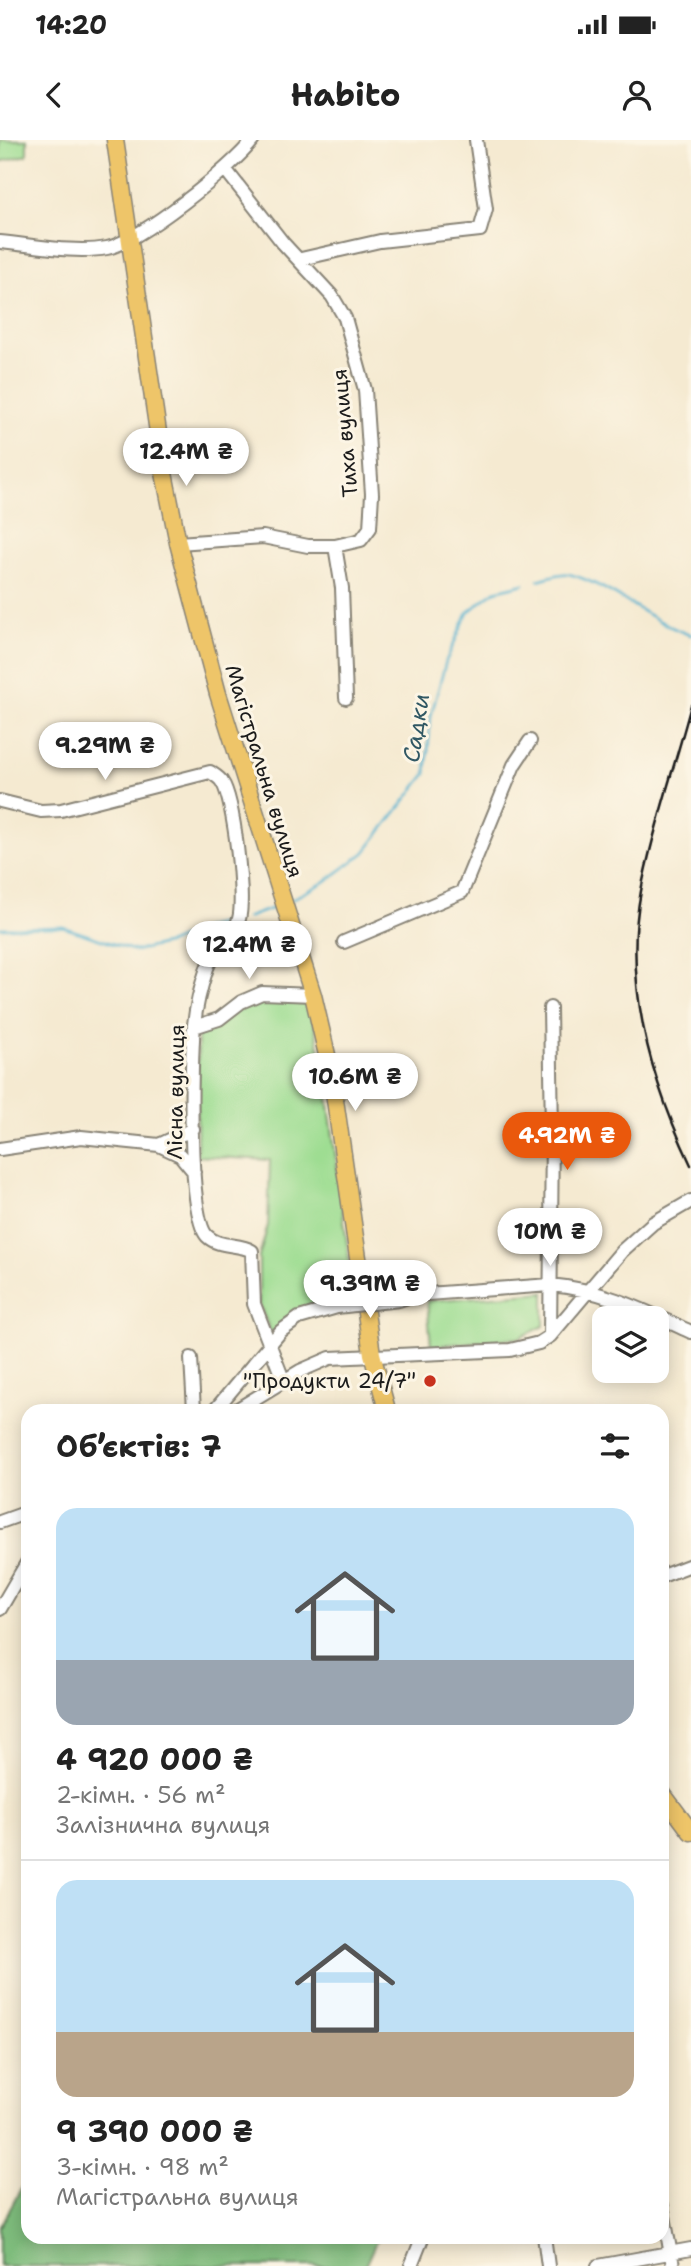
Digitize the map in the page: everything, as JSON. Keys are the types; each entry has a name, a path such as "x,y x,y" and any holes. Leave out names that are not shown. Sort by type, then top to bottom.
{"main road":[{"name":"Магістральна вулиця","path":"115,140 164,473 178,543 218,694 313,995 331,1073 372,1354 385,1404"},
{"path":"669,1802 691,1832"}],"street":[{"path":"0,242 96,248 130,240 225,169 253,140"},
{"path":"301,259 380,241 480,230 486,209 476,140"},
{"name":"Тиха вулиця","path":"178,543 263,537 308,546 335,546 361,540 370,528 372,494 365,390 345,318 301,259 283,243 225,169"},
{"path":"335,546 342,589 346,698"},
{"path":"344,942 462,892 514,765 530,741"},
{"name":"Лісна вулиця","path":"0,801 41,811 61,810 210,772 222,782 231,815 238,863 239,920 208,964 194,1027 194,1194 199,1222 206,1235 216,1242 252,1251 254,1304 269,1345"},
{"path":"194,1027 219,1019 241,1002 262,993 313,995"},
{"path":"550,1008 550,1336"},
{"path":"159,1145 193,1129"},
{"path":"0,1149 80,1137 159,1145 180,1155 194,1172"},
{"path":"246,1404 330,1357 510,1350 539,1343 550,1336 632,1241 653,1223 691,1201"},
{"path":"220,1404 269,1345 299,1318 337,1307 414,1296 551,1284 590,1289 691,1332"},
{"path":"269,1345 284,1382"},
{"path":"191,1358 194,1404"},
{"path":"0,1522 21,1514"},
{"path":"669,1574 691,1566"},
{"path":"0,1609 21,1573"},
{"path":"669,2242 673,2266"},
{"path":"411,2266 420,2244"},
{"path":"545,2244 548,2266"},
{"path":"598,2266 691,2249"}],"green space":[{"path":"0,140 27,140 27,155 0,162"},
{"path":"261,997 309,1000 325,1075 354,1298 298,1313 271,1333 259,1304 259,1257 268,1225 270,1160 197,1156 200,1027"},
{"path":"544,1292 544,1326 519,1338 431,1346 427,1301"},
{"path":"21,2188 21,2244 375,2244 365,2266 0,2266 0,2228"}],"waterway":[{"name":"Садки","path":"538,580 558,574 585,579 675,629 691,635"},
{"name":"Садки","path":"290,900 323,883 364,853 426,774 431,716 446,661 468,612 495,591 524,584"},
{"name":"Садки","path":"246,918 276,907"},
{"name":"Садки","path":"0,928 63,927 135,951 170,943 210,926 232,921"}],"railway":[{"path":"691,705 646,867 636,926 638,996 644,1031 664,1100 691,1165"}],"place":[{"name":"\"Продукти 24/7\"","path":"430,1381"}]}
